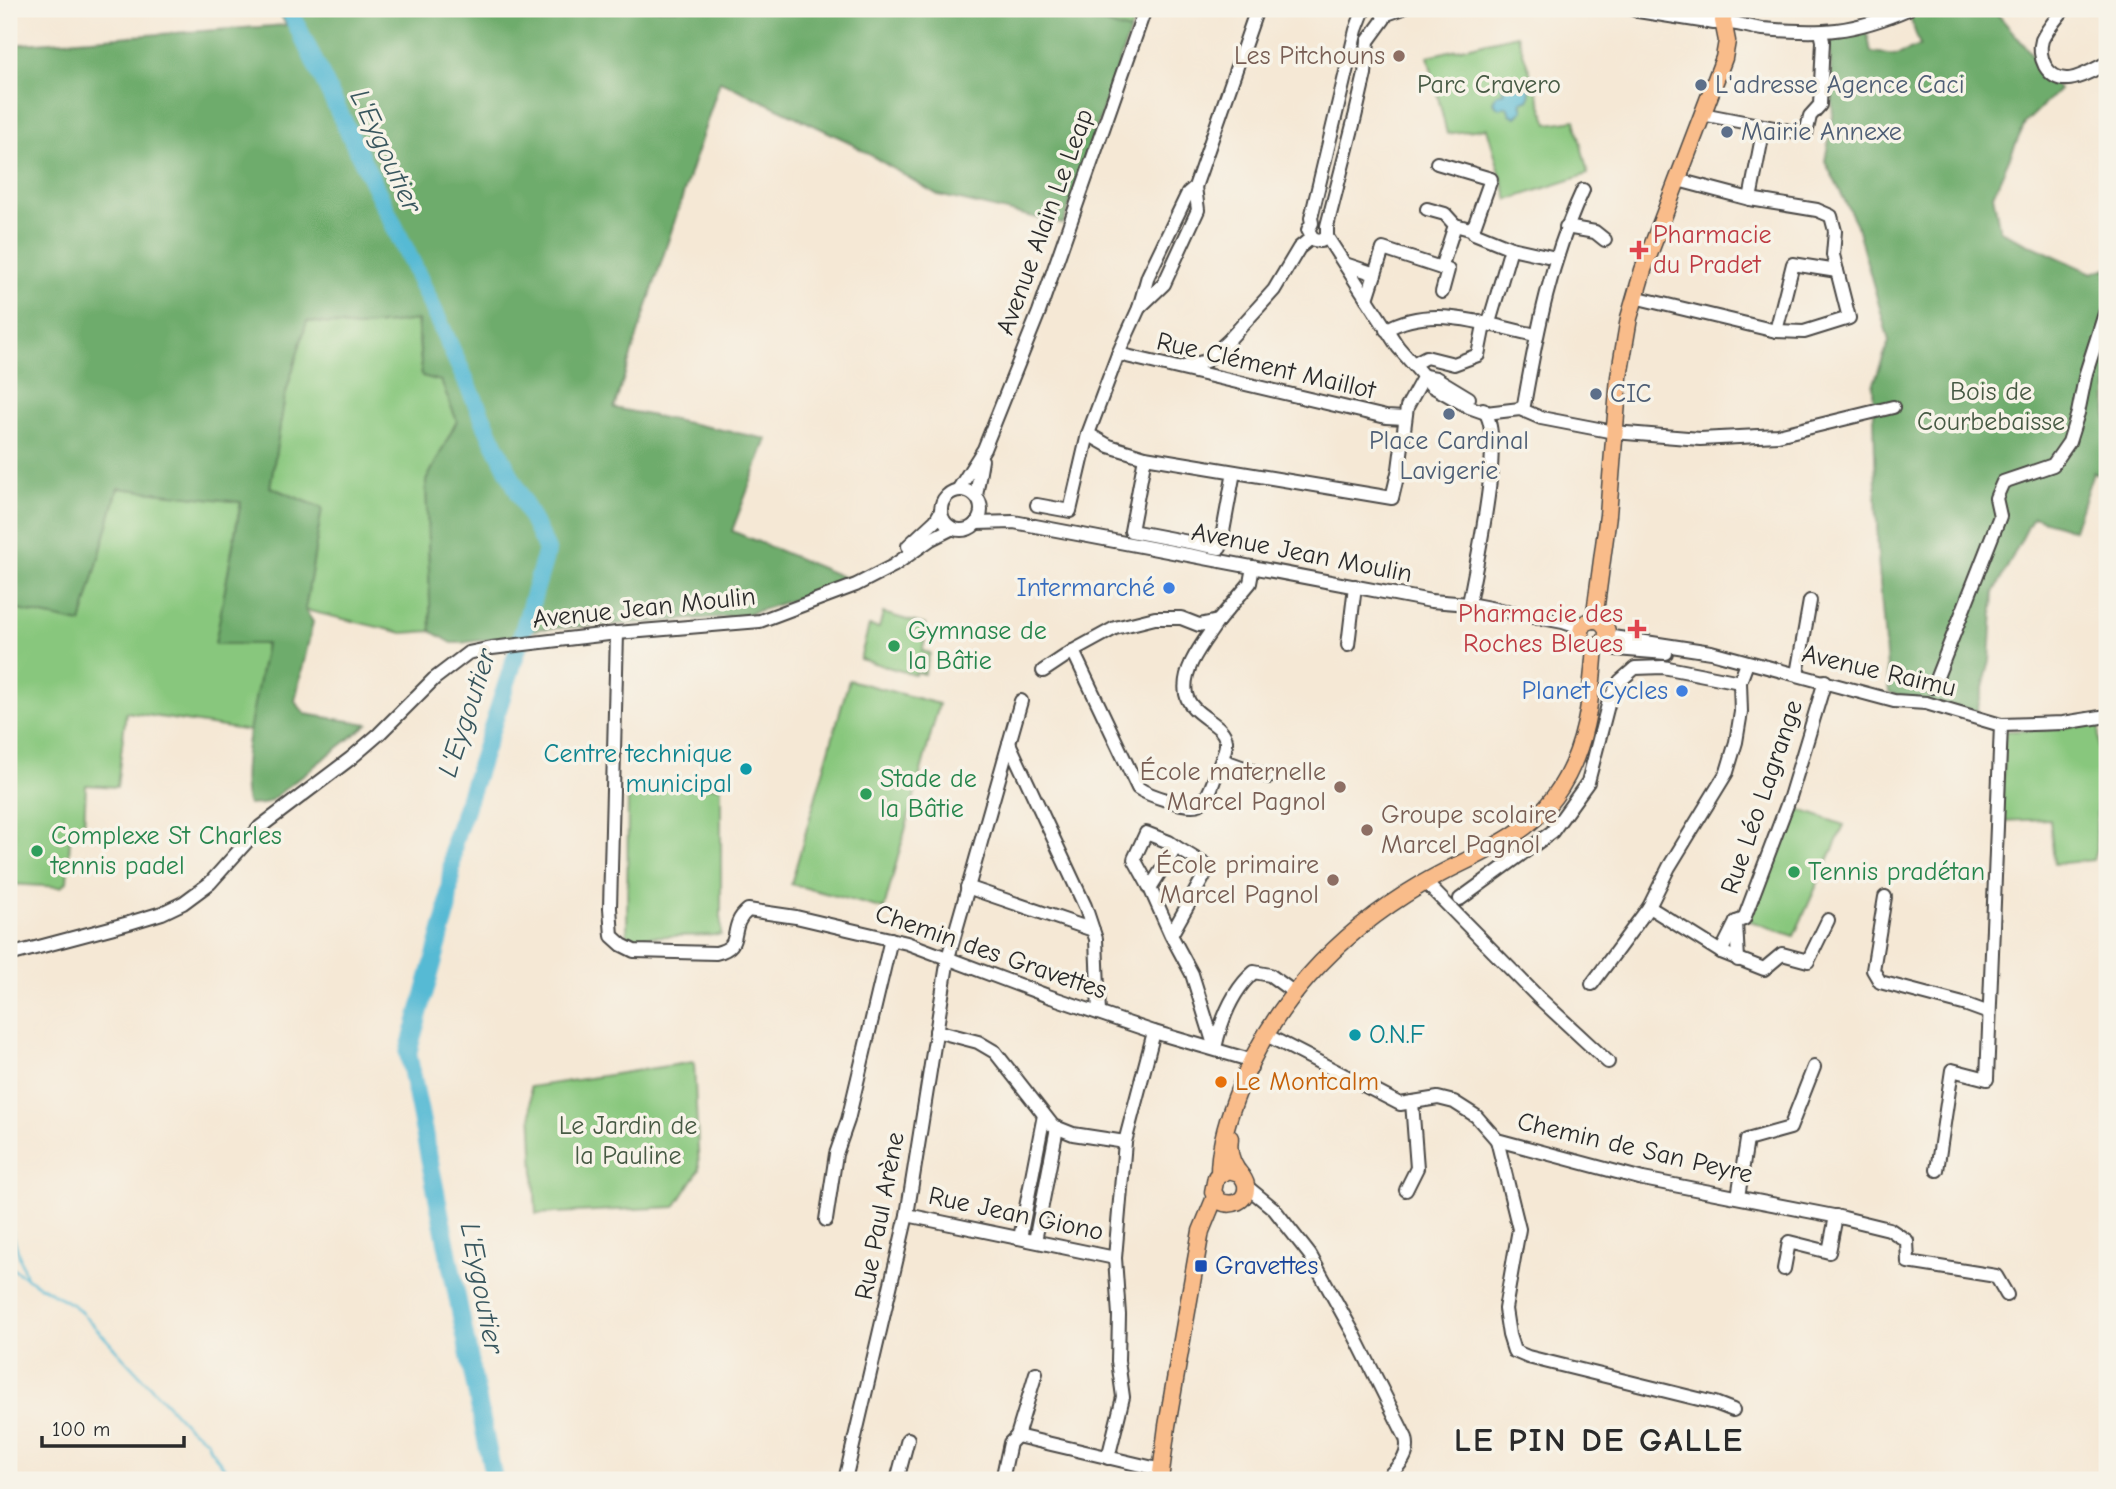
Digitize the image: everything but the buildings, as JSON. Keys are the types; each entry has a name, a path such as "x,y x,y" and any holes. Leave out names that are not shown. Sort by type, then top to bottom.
{"main road":[{"path":"1601,642 1583,641 1608,515 1623,348 1634,297 1724,58 1727,41 1724,15"},
{"path":"1234,1192 1213,1181 1219,1173 1221,1145 1250,1062 1278,1014 1329,956 1381,909 1425,882 1520,832 1539,816 1553,798 1579,752 1586,727 1604,625 1587,624"},
{"path":"1161,1475 1201,1231 1234,1192 1230,1135 1257,1065 1272,1038 1329,956"},
{"path":"1219,1173 1229,1170 1234,1192"}],"street":[{"name":"Avenue Alain Le Leap","path":"958,490 984,449 1039,312 1145,9"},
{"path":"1037,505 1070,511 1088,434 1118,354 1139,308 1148,276 1188,193 1195,187 1257,9"},
{"path":"1362,15 1354,38 1312,223 1308,230 1311,238 1317,241 1327,232 1365,74 1366,49 1375,29 1383,22 1382,12 1401,9"},
{"path":"1633,9 1714,23 1724,15 1760,28 1823,35 1871,23 1908,9"},
{"path":"2064,9 2042,40 2040,55 2046,67 2062,80 2074,79 2107,63"},
{"path":"1362,15 1368,28 1375,29"},
{"path":"1702,114 1806,134 1810,116 1820,105 1823,35"},
{"path":"1750,199 1764,127"},
{"path":"1437,163 1491,179 1472,231"},
{"path":"1634,297 1776,331 1804,332 1850,318 1833,255 1835,231 1831,216 1817,210 1750,199 1678,180"},
{"path":"1520,409 1524,405 1536,335 1556,258 1566,227 1583,190"},
{"path":"1427,209 1445,214 1455,225 1511,248 1556,258"},
{"path":"1312,223 1319,221 1327,232 1385,330 1413,365 1424,376 1436,378 1475,401 1490,420 1492,461 1469,604"},
{"path":"1441,268 1455,225"},
{"path":"1566,227 1595,232 1605,240"},
{"path":"1176,367 1195,366 1227,342 1273,290 1299,248 1311,238"},
{"path":"1413,365 1426,357 1454,364 1478,355 1511,248"},
{"path":"1367,299 1383,249 1448,270 1443,292"},
{"path":"1345,264 1375,274"},
{"path":"1776,331 1793,264 1837,271"},
{"path":"1933,687 2000,516 1996,498 2003,482 2053,465 2069,442 2086,373 2107,307"},
{"path":"1385,330 1400,321 1438,316 1536,335"},
{"name":"Rue Clément Maillot","path":"1118,354 1386,417 1405,418"},
{"path":"1088,434 1109,446 1145,457 1392,498 1399,469 1407,407 1424,376"},
{"path":"1486,413 1520,409 1541,418 1614,432 1700,439 1778,435 1894,407"},
{"name":"Avenue Alain Le Leap","path":"978,501 984,449"},
{"path":"1145,457 1131,531 1220,548 1234,472"},
{"path":"958,490 968,491 978,501 980,515 976,523 966,529 953,528 944,521 941,511 945,497 958,490"},
{"name":"Avenue Jean Moulin","path":"978,501 1014,522"},
{"name":"Avenue Jean Moulin","path":"862,582 921,536 941,511"},
{"name":"Avenue Jean Moulin","path":"976,523 1014,522 1431,601 1469,604 1587,624"},
{"name":"Avenue Jean Moulin","path":"9,955 140,920 183,903 210,883 260,827 360,751 434,679 459,659 479,650 531,643 617,633 748,624 862,582 953,528"},
{"path":"1073,652 1138,788 1146,794 1191,806 1201,804 1207,796 1227,743 1223,732 1194,710 1186,694 1186,677 1197,653 1218,621 1250,583 1253,567"},
{"path":"1348,645 1355,586"},
{"path":"1797,674 1810,601"},
{"path":"1043,670 1115,628 1156,618 1181,618 1199,625 1218,621"},
{"name":"Chemin des Gravettes","path":"617,633 610,908 612,936 622,945 634,951 716,953 733,946 739,917 748,910 796,917 891,939 1154,1032 1214,1048 1250,1062"},
{"name":"Avenue Raimu","path":"1601,642 1616,649 1649,647 1747,663 1894,701 1926,703 2001,725 2063,723 2107,716"},
{"path":"1592,984 1649,908 1670,867 1727,772 1741,712 1740,682 1747,663"},
{"path":"1460,899 1552,832 1588,782 1609,701 1620,681 1635,668 1663,667 1740,682"},
{"name":"Rue Léo Lagrange","path":"1721,951 1736,922 1744,919 1790,797 1825,681"},
{"name":"Rue Paul Arène","path":"845,1480 907,1215 948,958 1021,701"},
{"path":"1937,1170 1952,1070 1987,1079 2001,725"},
{"path":"1009,743 1085,906 1097,939 1099,1013"},
{"path":"1222,760 1269,777"},
{"path":"1171,935 1209,867 1169,842 1146,833 1134,859 1150,888 1171,935 1192,974 1214,1048"},
{"path":"1150,888 1176,847"},
{"path":"1425,882 1538,997 1608,1062"},
{"path":"967,887 1093,930"},
{"path":"1885,897 1873,970 1880,982 1989,1013"},
{"path":"1649,908 1721,951 1764,970 1782,954 1808,961 1828,920"},
{"name":"Rue Léo Lagrange","path":"1736,922 1738,960"},
{"path":"826,1220 836,1154 848,1120 891,939"},
{"path":"1214,1048 1220,1026 1243,981 1254,972 1270,975 1296,993"},
{"path":"936,1031 978,1042 995,1052 1052,1126 1073,1134 1125,1142"},
{"path":"1108,1458 1124,1397 1118,1361 1119,1315 1115,1258 1125,1142 1154,1032"},
{"name":"Chemin de San Peyre","path":"1272,1038 1400,1104 1438,1098 1454,1102 1476,1116 1497,1140 1643,1179 1889,1228 1907,1241 1908,1262 1996,1276 2007,1295"},
{"path":"1237,1116 1250,1073 1250,1062"},
{"path":"1738,1197 1746,1140 1790,1128 1814,1067"},
{"path":"1406,1190 1417,1168 1412,1102"},
{"path":"1020,1238 1044,1115"},
{"path":"1035,1241 1057,1128"},
{"path":"1497,1140 1519,1229 1505,1309 1514,1351 1528,1357 1733,1410"},
{"path":"1234,1192 1261,1201 1273,1209 1310,1255 1355,1336 1406,1438 1406,1456 1385,1480"},
{"name":"Rue Jean Giono","path":"907,1215 1115,1258"},
{"path":"1784,1269 1789,1242 1829,1252 1836,1216"},
{"path":"1002,1480 1010,1443 1017,1436 1036,1373"},
{"path":"1017,1436 1108,1458 1161,1475"},
{"path":"897,1480 908,1439"}],"green space":[{"path":"278,9 1053,9 1130,31 1063,224 938,195 843,139 720,81 614,408 767,439 732,531 853,581 741,616 541,629 507,637 452,643 431,631 426,481 457,421 441,381 422,376 418,320 357,327 307,321 285,396 270,487 322,508 305,610 313,622 295,701 305,714 368,724 271,800 263,804 248,805 244,771 246,750 266,644 215,644 241,502 118,488 81,623 9,608 9,45 286,25"},
{"path":"1053,9 1138,9 1130,31"},
{"name":"Bois de Courbebaisse","path":"1916,9 1971,9 1976,14 1993,9 2059,90 2025,123 1993,195 2000,231 2092,273 2107,268 2107,477 2093,472 2074,530 2033,517 1994,593 1990,661 1977,711 1889,693 1878,558 1873,386 1889,341 1856,223 1825,161 1833,117 1829,35 1866,27 1871,52 1897,55 1920,46 1908,12"},
{"name":"Parc Cravero","path":"1517,35 1548,124 1575,120 1588,174 1508,200 1487,128 1447,134 1428,56"},
{"path":"417,320 422,376 441,381 457,421 426,481 431,631 403,633 305,610 322,508 270,487 285,396 307,321 357,327"},
{"path":"118,488 241,502 215,644 266,643 253,719 249,731 126,712 117,787 86,785 84,827 71,826 67,882 61,887 9,884 9,608 81,623"},
{"name":"Gymnase de la Bâtie","path":"883,613 925,625 922,651 930,653 924,674 916,672 915,675 860,659 869,626 879,628"},
{"name":"Stade de la Bâtie","path":"849,680 939,704 884,909 791,884"},
{"path":"2099,722 2096,850 2093,860 2054,864 2050,819 2001,821 2005,731 2047,730"},
{"path":"628,787 721,787 721,935 627,937"},
{"name":"Tennis pradétan","path":"1792,807 1844,825 1794,936 1744,919"},
{"name":"Le Jardin de la Pauline","path":"694,1062 699,1170 675,1207 536,1214 530,1087"}],"water":[{"path":"1505,79 1514,81 1517,88 1525,86 1530,90 1529,99 1521,102 1523,110 1516,117 1510,114 1507,106 1499,108 1493,102 1496,95 1504,92 1501,85"}],"waterway":[{"name":"L'Eygoutier","path":"289,9 547,550 516,655 454,842 447,913 408,1053 494,1480"},
{"path":"9,1222 26,1278 73,1305 83,1314 188,1427 207,1440 210,1449 234,1480"},
{"path":"9,1266 26,1278"}],"place":[{"name":"Les Pitchouns","path":"1399,56"},
{"name":"L'adresse Agence Caci","path":"1701,85"},
{"name":"Mairie Annexe","path":"1727,132"},
{"name":"Pharmacie du Pradet","path":"1639,250"},
{"name":"CIC","path":"1596,394"},
{"name":"Place Cardinal Lavigerie","path":"1449,414"},
{"name":"Intermarché","path":"1169,588"},
{"name":"Pharmacie des Roches Bleues","path":"1637,629"},
{"name":"Gymnase de la Bâtie","path":"894,646"},
{"name":"Planet Cycles","path":"1682,691"},
{"name":"Centre technique municipal","path":"746,769"},
{"name":"École maternelle Marcel Pagnol","path":"1340,787"},
{"name":"Stade de la Bâtie","path":"866,794"},
{"name":"Groupe scolaire Marcel Pagnol","path":"1367,830"},
{"name":"Complexe St Charles tennis padel","path":"37,851"},
{"name":"Tennis pradétan","path":"1794,872"},
{"name":"École primaire Marcel Pagnol","path":"1333,880"},
{"name":"O.N.F","path":"1355,1035"},
{"name":"Le Montcalm","path":"1221,1082"},
{"name":"Gravettes","path":"1201,1266"}],"district":[{"name":"LE PIN DE GALLE","path":"1599,1440"}]}
